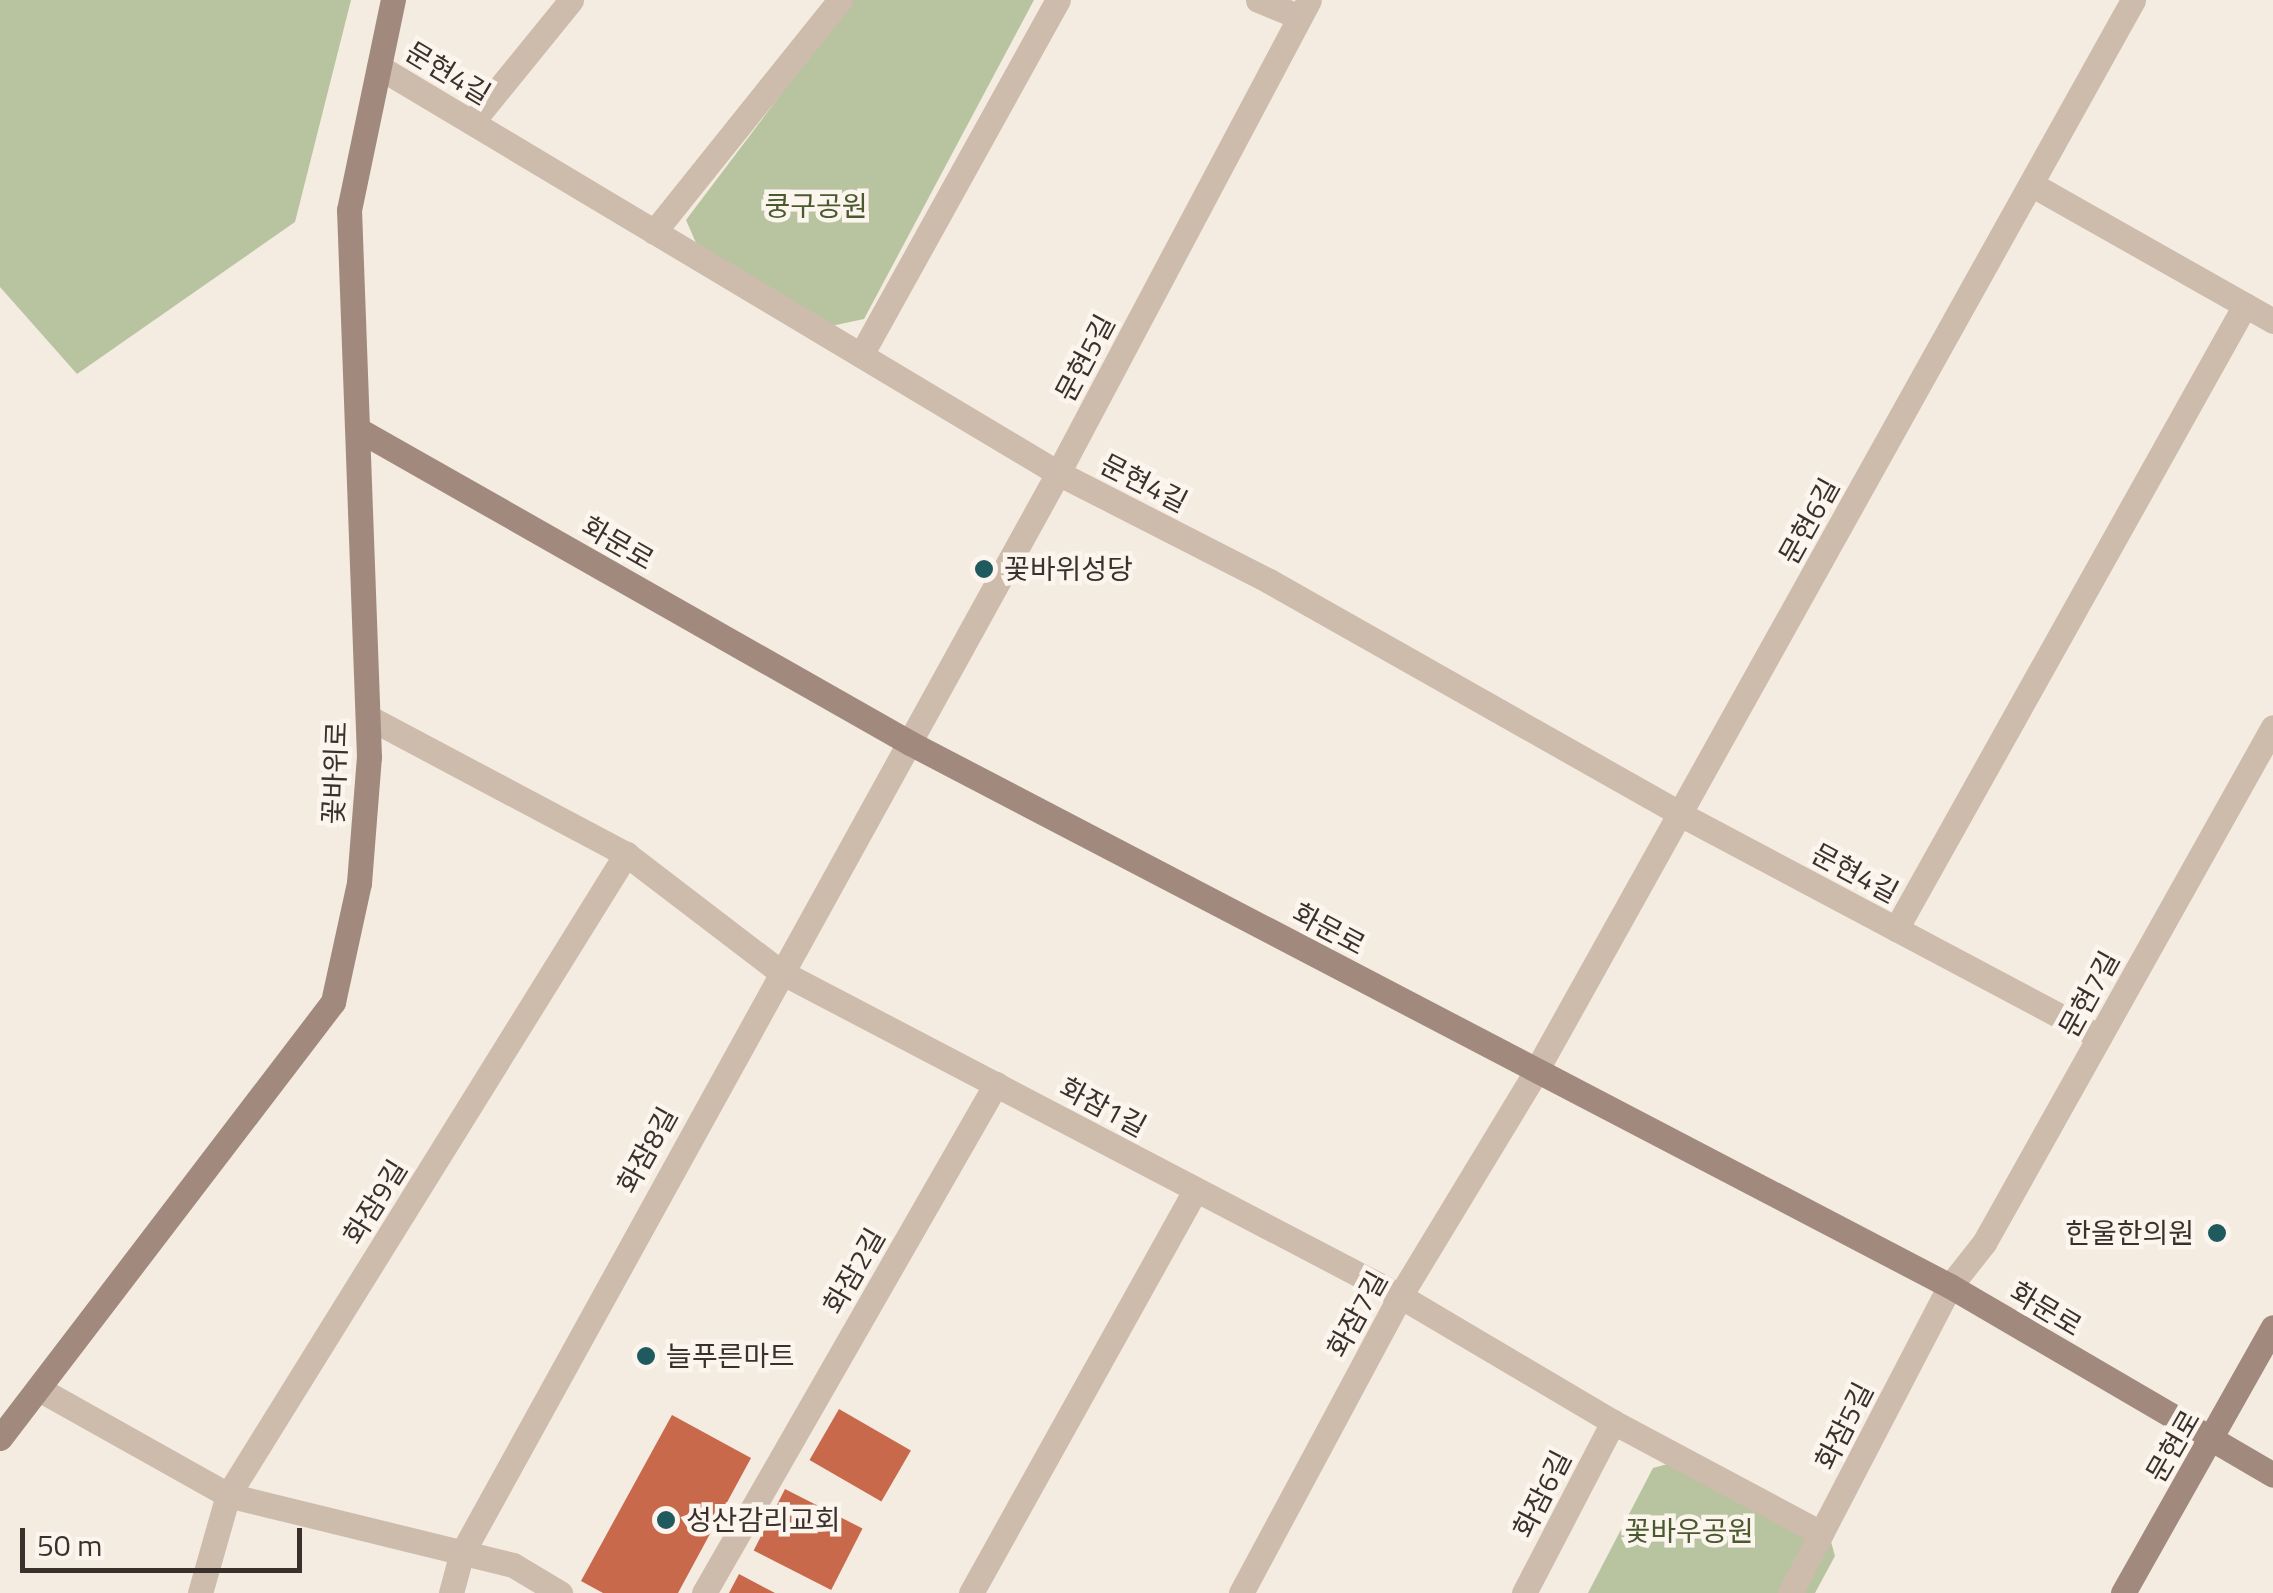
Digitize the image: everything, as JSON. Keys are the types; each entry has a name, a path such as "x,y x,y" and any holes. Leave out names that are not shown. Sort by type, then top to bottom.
{"street":[{"name":"꽃바위로","path":"0,1438 333,1002 359,883 368,718 349,210 392,0"},
{"path":"472,122 571,0"},
{"path":"654,232 840,0"},
{"path":"861,355 1058,0"},
{"path":"1258,0 1305,9"},
{"name":"문현6길","path":"1536,1071 2133,0"},
{"name":"문현5길","path":"910,742 1305,9"},
{"name":"문현4길","path":"378,67 1058,473 1269,581 1680,814 2099,1037"},
{"path":"2031,184 2273,321"},
{"name":"문현4길","path":"1896,929 2244,305"},
{"name":"화문로","path":"359,430 910,742 1950,1286 2273,1476"},
{"name":"화잠1길","path":"368,718 626,854 779,971 1400,1296 1613,1422 1822,1533"},
{"name":"문현7길","path":"1950,1286 1984,1243 2273,727"},
{"name":"화잠8길","path":"451,1593 461,1555 779,971 910,742"},
{"path":"2249,771 2273,784"},
{"name":"화잠9길","path":"200,1593 228,1495 626,854"},
{"name":"화잠7길","path":"1241,1593 1400,1296 1536,1071"},
{"name":"화잠2길","path":"704,1593 996,1084"},
{"path":"972,1593 1196,1190"},
{"name":"화잠5길","path":"1790,1593 1950,1286"},
{"name":"문현로","path":"2123,1593 2273,1327"},
{"path":"39,1389 228,1495 513,1565 560,1593"},
{"name":"화잠6길","path":"1524,1593 1613,1422"}],"green space":[{"path":"0,0 351,0 295,222 77,374 0,287"},
{"name":"쿵구공원","path":"852,0 1034,0 864,319 831,326 700,252 686,220"},
{"name":"꽃바우공원","path":"1682,1460 1828,1531 1835,1556 1815,1593 1588,1593 1653,1468"}],"building":[{"path":"839,1409 911,1450 881,1502 810,1460"},
{"name":"성산감리교회","path":"672,1415 751,1458 678,1593 603,1593 581,1581"},
{"path":"785,1489 863,1528 831,1590 754,1550"},
{"path":"739,1574 775,1593 729,1593"}],"place":[{"name":"꽃바위성당","path":"984,569"},
{"name":"한울한의원","path":"2217,1233"},
{"name":"늘푸른마트","path":"646,1356"},
{"name":"성산감리교회","path":"666,1520"}]}
